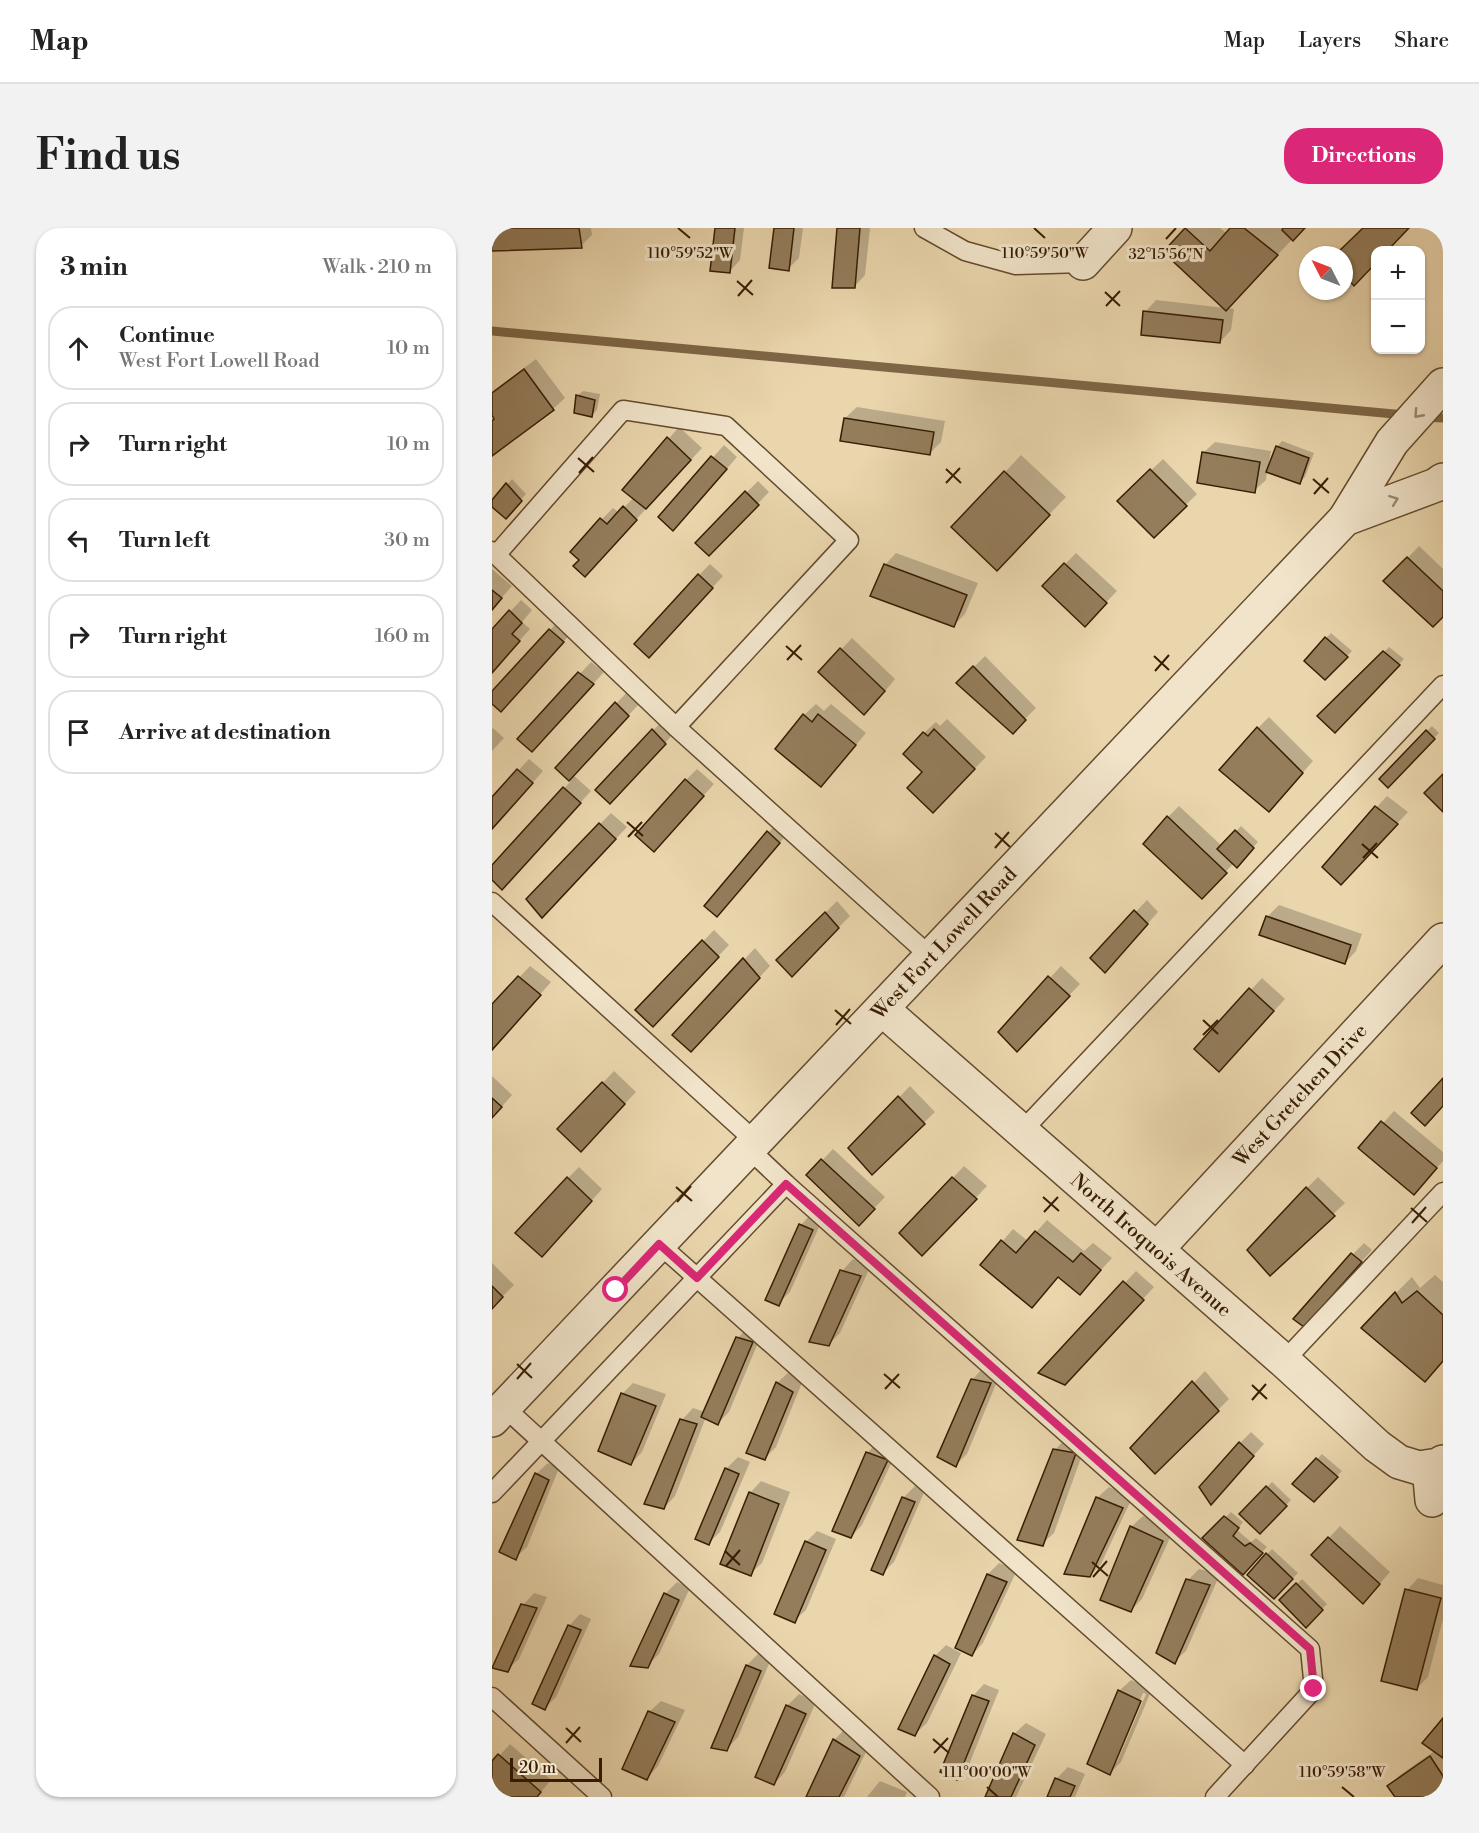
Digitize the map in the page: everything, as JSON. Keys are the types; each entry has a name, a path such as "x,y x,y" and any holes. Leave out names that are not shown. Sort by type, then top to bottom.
{"street":[{"path":"1083,263 1115,228"},
{"name":"West Fort Lowell Road","path":"498,1413 1345,519 1392,442 1443,385"},
{"name":"West Fort Lowell Road","path":"1345,519 1441,485"},
{"name":"West Gretchen Drive","path":"1156,1249 1443,940"},
{"name":"North Iroquois Avenue","path":"882,1009 1284,1361 1377,1446 1399,1462 1419,1468 1436,1465"},
{"path":"1432,1500 1436,1465"}],"lane":[{"path":"924,228 965,251 1016,265 1083,263"},
{"path":"676,727 849,540 726,426 623,410 494,553 676,727 931,957"},
{"path":"1022,1131 1443,685"},
{"path":"492,902 752,1145 786,1184 1310,1649 1314,1689 1215,1797"},
{"path":"492,1493 786,1184"},
{"path":"1284,1361 1443,1192"},
{"path":"659,1244 1245,1765"},
{"path":"498,1413 541,1441 930,1797"},
{"path":"492,1697 602,1797"}],"building":[{"path":"492,228 579,228 582,248 492,251"},
{"path":"715,228 735,228 730,273 710,271"},
{"path":"774,228 794,228 789,271 769,268"},
{"path":"837,228 860,228 855,288 832,288"},
{"path":"1185,228 1210,251 1230,228 1244,228 1278,255 1226,311 1163,252"},
{"path":"1283,228 1305,228 1293,241 1282,230"},
{"path":"1363,228 1409,228 1392,246 1371,246 1371,268 1354,286 1353,246 1344,246"},
{"path":"1143,311 1223,320 1220,343 1141,335"},
{"path":"524,369 554,410 492,456 492,421 494,419 492,393"},
{"path":"576,395 595,400 592,417 574,413"},
{"path":"844,418 934,432 930,455 840,441"},
{"path":"667,437 691,460 646,509 622,490"},
{"path":"1276,446 1309,458 1300,484 1266,472"},
{"path":"1202,452 1260,462 1255,493 1197,483"},
{"path":"711,456 727,469 673,531 658,517"},
{"path":"1150,469 1187,506 1154,538 1117,501"},
{"path":"1004,471 1050,515 997,571 951,527"},
{"path":"506,483 522,501 506,519 492,507 492,500"},
{"path":"745,491 759,505 709,556 695,543"},
{"path":"623,506 637,520 585,577 573,566 579,560 570,552 600,518 607,524"},
{"path":"1407,557 1443,591 1443,617 1433,627 1383,581"},
{"path":"1064,563 1107,603 1085,627 1042,586"},
{"path":"884,564 967,595 954,627 870,596"},
{"path":"698,574 713,588 649,658 634,644"},
{"path":"492,590 502,598 492,610"},
{"path":"509,610 522,623 512,634 520,641 492,673 492,629"},
{"path":"549,629 564,642 501,712 492,704 492,691"},
{"path":"1325,637 1348,657 1325,680 1304,661"},
{"path":"840,648 885,691 864,715 818,672"},
{"path":"1383,651 1400,665 1335,733 1317,716"},
{"path":"973,666 1026,720 1013,734 956,683"},
{"path":"578,672 594,684 532,752 517,739"},
{"path":"615,702 629,716 569,781 555,768"},
{"path":"803,714 812,722 818,714 856,745 821,787 775,749"},
{"path":"1257,727 1303,773 1269,812 1219,770"},
{"path":"652,729 666,744 610,804 595,790"},
{"path":"934,729 975,769 933,813 907,788 922,772 903,754 923,732 928,736"},
{"path":"1426,730 1435,739 1388,788 1379,779"},
{"path":"517,769 533,783 492,829 492,797"},
{"path":"1443,774 1443,812 1424,793"},
{"path":"685,779 704,796 654,852 635,835"},
{"path":"563,787 581,803 502,890 492,880 492,865"},
{"path":"1375,806 1398,824 1341,885 1322,867"},
{"path":"1167,816 1227,873 1202,899 1143,844"},
{"path":"599,823 616,839 542,918 526,899"},
{"path":"1235,830 1254,848 1237,868 1217,849"},
{"path":"767,831 780,843 717,917 704,906"},
{"path":"1134,910 1148,924 1105,973 1090,958"},
{"path":"825,912 839,928 792,977 776,960"},
{"path":"1266,916 1351,945 1345,964 1259,935"},
{"path":"702,940 719,957 653,1027 635,1010"},
{"path":"743,958 760,978 691,1052 672,1035"},
{"path":"518,976 541,995 492,1050 492,1004"},
{"path":"1048,976 1070,996 1017,1052 998,1032"},
{"path":"1249,988 1274,1011 1219,1072 1194,1049"},
{"path":"1443,1078 1443,1106 1425,1126 1411,1113"},
{"path":"602,1082 625,1104 581,1152 557,1129"},
{"path":"898,1096 925,1124 872,1175 848,1148"},
{"path":"492,1098 502,1107 492,1118"},
{"path":"1381,1121 1437,1168 1414,1195 1358,1148"},
{"path":"821,1159 875,1209 859,1226 806,1175"},
{"path":"567,1177 592,1201 542,1257 515,1233"},
{"path":"952,1177 977,1199 922,1256 899,1233"},
{"path":"1306,1187 1335,1216 1270,1276 1247,1250"},
{"path":"799,1224 813,1230 779,1306 765,1300"},
{"path":"1035,1231 1073,1262 1081,1253 1101,1270 1080,1295 1058,1277 1032,1308 980,1265 1001,1240 1016,1253"},
{"path":"1351,1253 1362,1262 1304,1327 1293,1319"},
{"path":"840,1270 861,1276 829,1346 809,1342"},
{"path":"1123,1281 1144,1300 1065,1385 1038,1373"},
{"path":"492,1286 503,1297 492,1309"},
{"path":"1417,1291 1443,1315 1443,1361 1425,1382 1361,1328 1395,1292 1402,1303"},
{"path":"736,1337 753,1342 718,1425 701,1417"},
{"path":"971,1379 991,1383 956,1467 937,1457"},
{"path":"1192,1381 1219,1411 1155,1474 1130,1448"},
{"path":"776,1382 793,1392 765,1460 746,1453"},
{"path":"621,1393 656,1406 631,1465 598,1451"},
{"path":"680,1419 697,1424 664,1509 644,1504"},
{"path":"1239,1442 1254,1456 1211,1505 1199,1487"},
{"path":"1053,1449 1076,1453 1043,1546 1017,1540"},
{"path":"866,1452 888,1460 851,1538 832,1531"},
{"path":"1316,1458 1338,1477 1314,1502 1292,1484"},
{"path":"725,1468 739,1474 709,1545 695,1539"},
{"path":"535,1473 549,1480 516,1560 499,1552"},
{"path":"1266,1486 1287,1506 1260,1534 1239,1514"},
{"path":"749,1492 779,1504 751,1576 720,1564"},
{"path":"902,1497 915,1502 883,1575 871,1570"},
{"path":"1096,1497 1123,1508 1090,1577 1064,1574"},
{"path":"1224,1516 1239,1528 1233,1536 1245,1546 1250,1543 1263,1553 1243,1575 1202,1538"},
{"path":"1130,1526 1163,1541 1131,1612 1100,1600"},
{"path":"1328,1537 1380,1584 1363,1604 1311,1555"},
{"path":"805,1541 826,1550 795,1623 774,1614"},
{"path":"1266,1553 1293,1579 1274,1599 1247,1575"},
{"path":"987,1574 1007,1582 972,1656 955,1648"},
{"path":"1186,1579 1210,1585 1175,1664 1156,1653"},
{"path":"1296,1583 1323,1610 1306,1628 1279,1600"},
{"path":"1405,1589 1441,1598 1417,1690 1381,1681"},
{"path":"664,1593 679,1600 648,1668 630,1666"},
{"path":"521,1604 537,1608 508,1672 492,1668"},
{"path":"568,1625 581,1630 545,1710 532,1704"},
{"path":"934,1655 950,1664 915,1736 898,1729"},
{"path":"746,1665 761,1671 727,1751 711,1748"},
{"path":"1118,1690 1141,1701 1110,1775 1087,1764"},
{"path":"972,1695 989,1701 957,1780 940,1772"},
{"path":"786,1705 806,1714 774,1785 755,1777"},
{"path":"648,1711 675,1722 647,1780 622,1769"},
{"path":"1443,1718 1443,1758 1422,1743"},
{"path":"1013,1733 1035,1745 1011,1797 985,1797"},
{"path":"833,1739 860,1756 839,1797 806,1797"},
{"path":"498,1754 541,1792 537,1797 492,1797 492,1761"},
{"path":"1430,1756 1443,1776 1443,1797 1395,1797 1387,1786"},
{"path":"1055,1778 1075,1786 1070,1797 1047,1797"}],"waterway":[{"path":"492,331 1405,415"},
{"path":"1424,417 1443,418"}],"route":[{"path":"616,1290 659,1244 697,1278 786,1184 1310,1649 1314,1689"}]}
